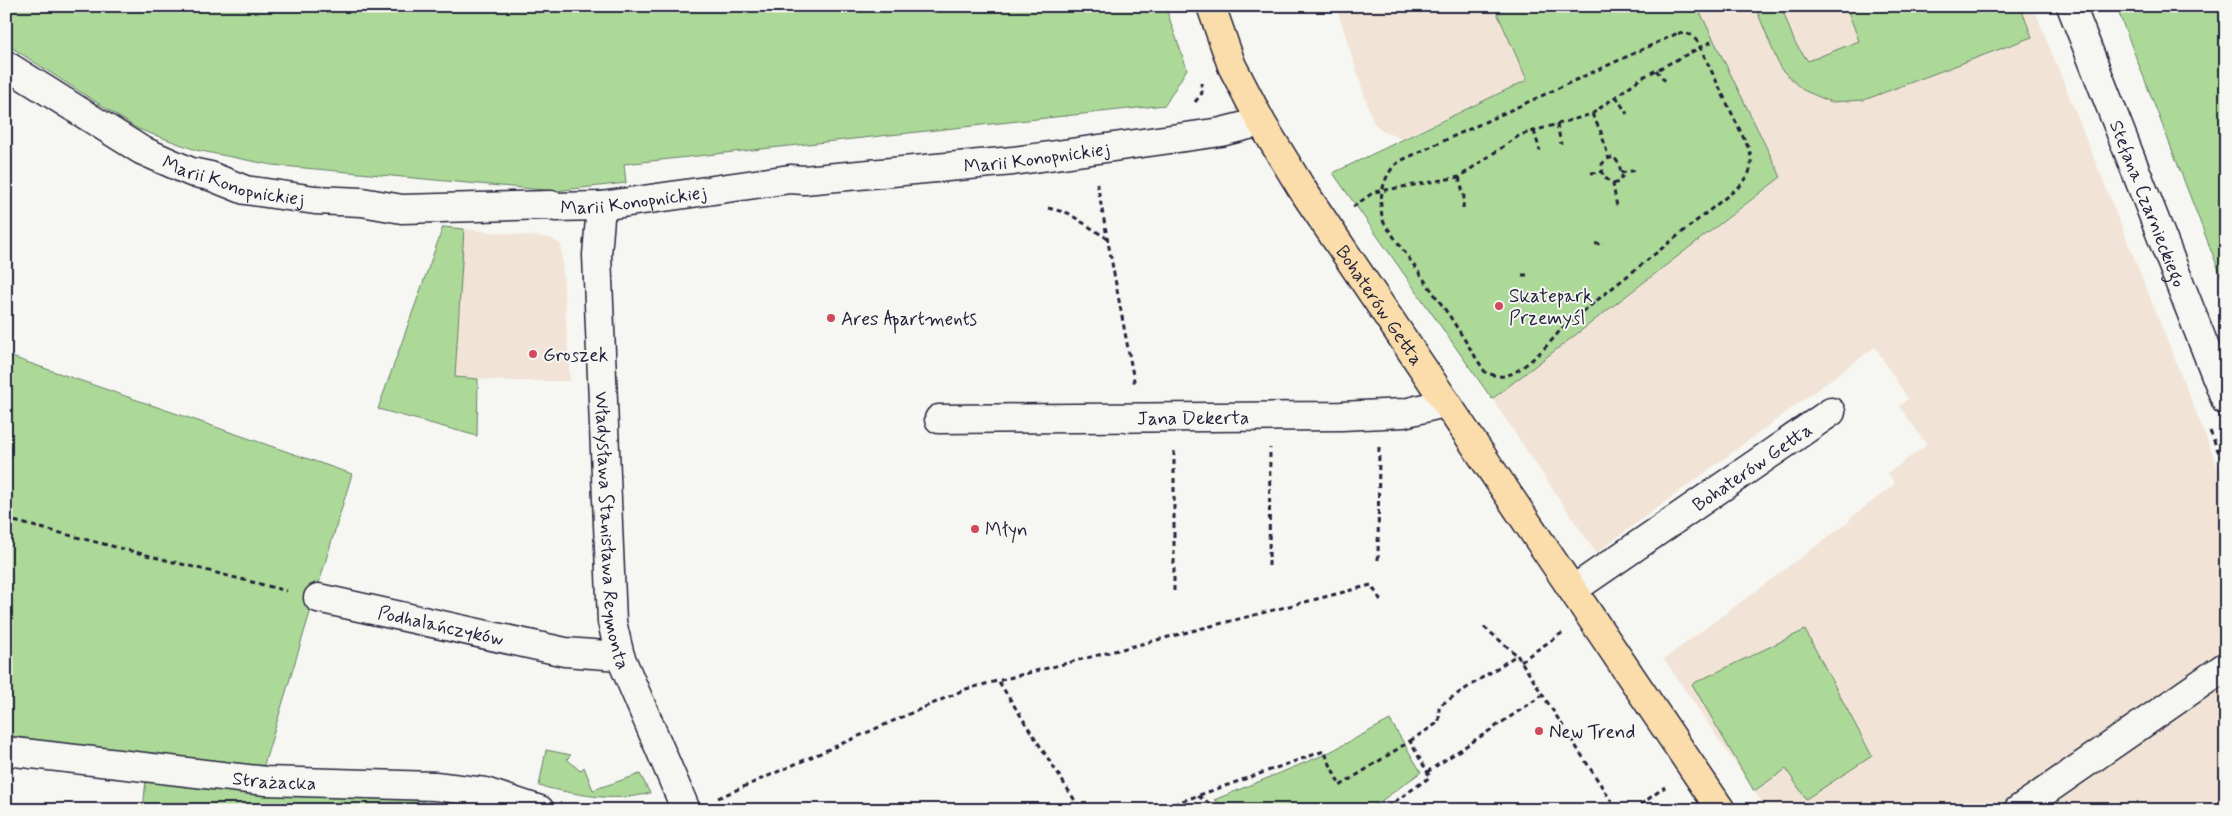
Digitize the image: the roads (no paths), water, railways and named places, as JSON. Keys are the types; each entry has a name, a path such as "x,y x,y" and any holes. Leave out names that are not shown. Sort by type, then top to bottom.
{"main road":[{"name":"Bohaterów Getta","path":"1211,6 1232,66 1261,122 1306,196 1445,403 1574,589 1721,810"}],"street":[{"name":"Stefana Czarnieckiego","path":"2071,6 2226,400"},
{"name":"Marii Konopnickiej","path":"6,65 142,150 191,172 210,176 245,190 316,200 362,202 402,208 551,205 555,207 601,206 790,180 1013,161 1221,132 1261,122"},
{"name":"Władysława Stanisława Reymonta","path":"601,206 597,254 611,614 620,656 686,810"},
{"name":"Jana Dekerta","path":"939,419 1341,416 1404,413 1445,403"},
{"name":"Bohaterów Getta","path":"1574,589 1831,412"},
{"name":"Podhalańczyków","path":"318,598 564,652 620,656"},
{"path":"2018,810 2226,666"},
{"name":"Strażacka","path":"6,751 266,781 435,786 485,792 524,808"}],"place":[{"name":"Skatepark Przemyśl","path":"1499,306"},
{"name":"Ares Apartments","path":"831,318"},
{"name":"Groszek","path":"533,354"},
{"name":"Młyn","path":"975,529"},
{"name":"New Trend","path":"1539,731"}]}
